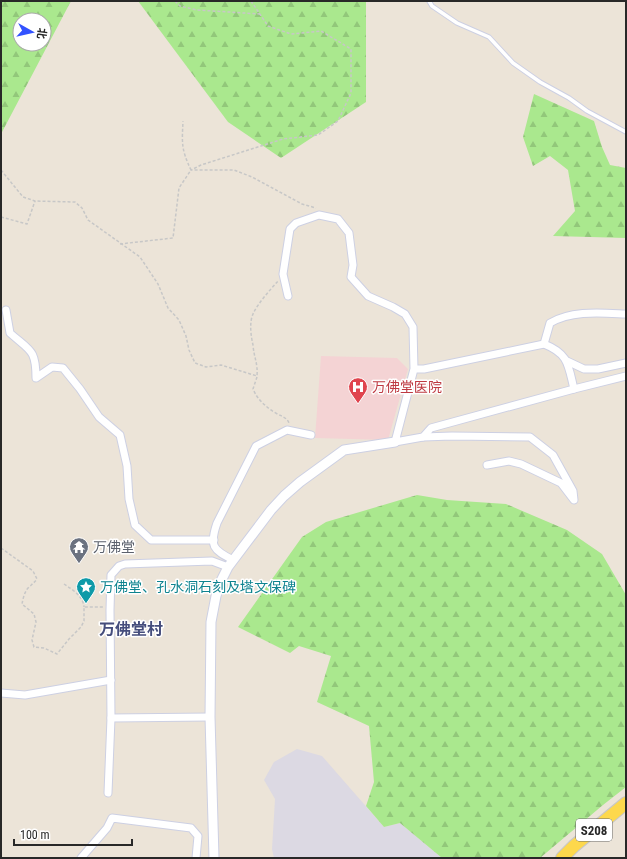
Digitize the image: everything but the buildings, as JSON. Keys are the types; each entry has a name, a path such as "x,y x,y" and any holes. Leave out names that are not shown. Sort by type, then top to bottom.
{"main road":[{"name":"S208","path":"562,858 574,846 626,803"}],"street":[{"path":"288,296 283,274 290,229 296,222 319,215 338,219 349,232 353,265 351,276 368,296 405,314 413,327 414,369 395,442"},
{"path":"6,310 10,333 32,351 36,364 36,378 52,367 63,368 80,389 99,417 120,435 127,466 129,499 135,525 151,540 214,540"},
{"path":"544,344 550,323 558,318 574,315 626,314"},
{"path":"414,369 424,369 544,344 555,348 567,361 584,369 598,369 626,363"},
{"path":"567,361 574,389"},
{"path":"423,437 431,428 626,376"},
{"path":"231,564 217,552 214,546 214,531 256,446 287,430 311,436"},
{"path":"214,858 210,717 211,622 216,596 231,564 271,510 284,496 344,450 423,437 530,437 553,455 573,491 574,500 561,483 521,464 509,461 487,465"},
{"path":"108,793 112,718 110,606 111,575 119,566 125,564 212,561 231,564"},
{"path":"1,693 25,695 111,680"},
{"path":"112,718 210,717"},
{"path":"81,858 107,828 112,818 191,828 198,836 196,858"}],"lane":[{"path":"429,1 432,6 457,24 489,37 512,63 540,82 569,98 587,111 626,132"}],"path":[{"path":"176,1 180,6 197,10 260,14"},
{"path":"120,244 173,238 179,188 191,170 201,165 283,139 318,135 338,122 351,93 351,49 321,31 291,34 268,26 251,1"},
{"path":"183,121 182,142 184,155 191,170"},
{"path":"1,170 23,197 35,201 75,202 82,208 88,220 140,257 158,284 168,308 179,320 186,336 189,350 195,362 206,367 221,365 257,376"},
{"path":"191,170 234,170 252,177 302,204 316,208 319,215"},
{"path":"1,217 26,224 35,201"},
{"path":"283,274 253,314 251,330 253,347 258,365 257,376 253,389 255,395 274,413 288,419 290,423 287,430"},
{"path":"1,548 33,571 37,579 34,584 28,588 22,604 34,614 36,622 32,640 34,647 44,648 57,654 81,627 84,620 84,607 81,598 64,584"},
{"path":"84,607 110,606"}],"shaded area":[{"name":"万佛堂医院","path":"321,356 397,358 408,369 388,440 315,438"},
{"path":"297,749 322,756 384,827 400,823 442,858 274,858 272,849 275,799 264,780 274,762"}],"green space":[{"path":"1,1 71,1 52,37 52,12 12,12 12,52 44,52 1,134"},
{"path":"138,1 366,1 366,102 281,158 228,122"},
{"path":"534,94 594,121 602,147 610,165 626,168 626,238 553,236 575,211 568,170 550,156 533,166 523,137"},
{"path":"417,495 447,500 506,504 567,530 602,554 626,595 626,787 540,858 442,858 400,823 384,827 366,806 374,782 369,726 317,702 331,656 299,646 290,653 238,627 302,537 326,522"}],"place":[{"name":"万佛堂医院","path":"358,404"},
{"name":"万佛堂","path":"79,564"},
{"name":"万佛堂、孔水洞石刻及塔文保碑","path":"86,604"}],"district":[{"name":"万佛堂村","path":"131,629"}]}
